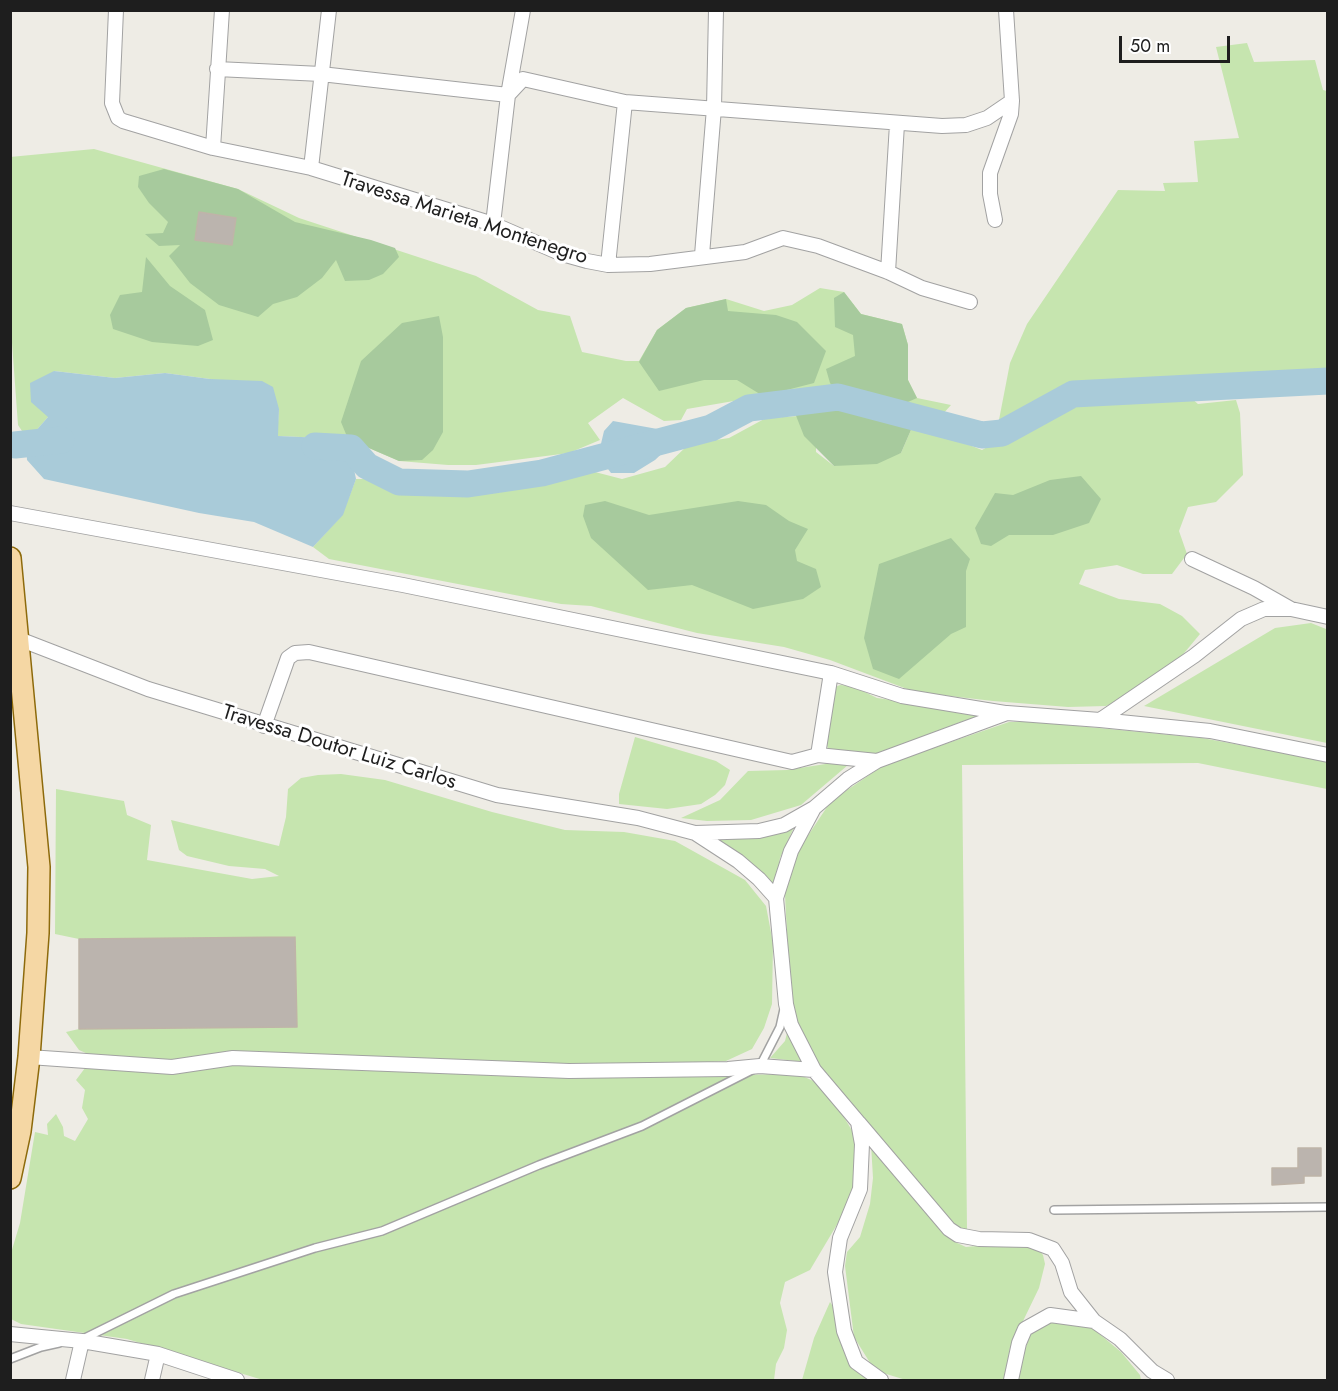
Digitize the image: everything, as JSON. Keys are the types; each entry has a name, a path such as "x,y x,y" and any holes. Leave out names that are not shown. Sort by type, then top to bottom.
{"main road":[{"path":"10,558 39,867 38,933 28,1057 20,1131 10,1178"}],"street":[{"name":"Travessa Marieta Montenegro","path":"116,10 112,103 118,118 123,121 213,148 311,168 493,224 562,254 608,265 650,264 702,255 745,252 783,238 818,246 941,295 970,302"},
{"path":"213,148 222,10"},
{"path":"311,168 329,10"},
{"path":"493,224 508,95 523,10"},
{"path":"702,255 714,108 716,10"},
{"path":"995,220 990,194 990,173 1011,114 1012,101 1006,10"},
{"path":"217,69 321,74 508,95"},
{"path":"508,95 523,79 625,102 897,124 966,125 987,118 1012,101"},
{"path":"608,265 625,102"},
{"path":"888,272 897,124"},
{"path":"10,513 404,585 831,674 902,696 1007,713 1210,731 1328,755"},
{"path":"1192,559 1254,588 1291,609"},
{"path":"1100,720 1194,656 1241,619 1264,609 1291,609 1328,617"},
{"name":"Travessa Doutor Luiz Carlos","path":"19,639 148,689 497,795 669,825 695,833"},
{"path":"264,726 288,658 295,653 309,652 792,762 818,755 877,761"},
{"path":"818,755 831,674"},
{"path":"695,833 759,831 784,825 814,808 848,779 877,761 1007,713"},
{"path":"814,808 791,851 776,898 786,1004 791,1025 814,1070 949,1230 958,1235 979,1239 1029,1240 1053,1249 1062,1263 1071,1292 1094,1321 1120,1340 1151,1376 1167,1380"},
{"path":"695,833 738,861 776,898"},
{"path":"28,1057 172,1067 233,1058 569,1071 760,1066 814,1070"},
{"path":"858,1122 862,1144 860,1188 840,1238 836,1272 844,1331 856,1362 882,1380"},
{"path":"1011,1380 1019,1343 1025,1329 1050,1315 1094,1321"},
{"path":"10,1334 77,1341 158,1354 237,1380"},
{"path":"73,1380 77,1341"},
{"path":"152,1380 158,1354"}],"lane":[{"path":"10,1359 41,1347 90,1337 174,1294 315,1248 382,1231 539,1165 642,1126 760,1066 780,1027 786,1004"},
{"path":"1054,1210 1328,1207"}],"green space":[{"path":"1247,43 1254,62 1315,60 1323,90 1327,91 1327,375 1068,389 998,425 1010,363 1027,324 1118,190 1165,191 1163,183 1198,182 1194,141 1239,138 1216,47"},
{"path":"94,149 238,189 299,218 476,276 538,310 570,316 582,352 626,361 639,361 657,330 686,308 726,299 764,311 792,305 820,288 844,292 861,314 902,324 908,345 908,380 917,398 951,405 942,415 869,398 818,390 763,396 687,409 681,420 664,421 623,398 588,423 600,440 569,453 476,465 448,465 399,461 348,439 277,436 279,409 210,379 165,373 115,378 54,371 48,417 28,440 18,425 11,329 10,157"},
{"path":"164,169 238,189 295,222 395,248 399,257 383,274 369,280 345,281 336,260 322,278 297,297 273,304 258,317 219,305 190,283 169,256 180,245 159,246 145,234 163,233 168,222 149,203 138,187 139,176"},
{"path":"146,257 170,286 205,310 213,340 198,346 152,342 113,329 110,315 120,295 142,292"},
{"path":"844,292 861,314 902,324 908,345 908,380 917,398 901,405 838,393 830,383 826,369 855,356 853,335 835,327 834,298"},
{"path":"726,299 728,311 776,315 797,322 826,351 814,383 763,396 737,380 704,380 659,391 639,362 657,330 686,308"},
{"path":"439,316 443,337 443,432 433,450 422,460 399,461 348,439 341,422 361,361 402,323"},
{"path":"1173,396 1191,398 1198,404 1236,400 1240,413 1243,475 1216,502 1188,507 1179,531 1187,554 1172,574 1143,574 1117,565 1085,570 1079,584 1119,599 1160,604 1182,616 1200,634 1175,664 1122,699 1106,706 1068,707 915,692 830,660 784,647 697,633 591,606 561,604 329,559 313,547 342,515 356,479 374,479 412,494 448,494 496,493 595,472 622,479 665,467 689,444 729,438 766,418 799,416 816,428 816,452 834,466 901,453 914,423 982,450 1069,401"},
{"path":"836,403 914,423 901,453 877,464 834,466 804,436 793,408"},
{"path":"1081,476 1101,499 1089,523 1053,535 1009,535 991,546 981,544 975,528 995,493 1013,495 1050,480"},
{"path":"605,501 649,515 738,501 766,505 789,521 808,529 795,550 797,561 816,569 821,587 803,599 753,609 692,585 648,590 591,538 583,516 585,505"},
{"path":"951,538 970,559 966,571 966,627 951,634 899,679 873,669 864,638 879,564"},
{"path":"1311,623 1326,629 1327,636 1327,743 1144,706 1275,628"},
{"path":"853,686 877,698 993,714 963,721 879,754 828,751 827,743 835,687"},
{"path":"1009,722 1037,722 1202,738 1327,761 1327,789 1198,763 962,765 967,1229 964,1231 954,1225 813,1060 791,1011 784,876 791,861 831,801 884,765"},
{"path":"635,737 716,761 730,770 725,785 701,804 667,809 619,804 619,794"},
{"path":"832,763 848,765 801,805 751,820 707,821 681,818 720,800 748,771 787,770"},
{"path":"341,774 385,780 492,812 565,830 624,832 675,841 745,880 766,906 773,943 772,1004 764,1028 752,1049 726,1061 674,1064 567,1064 423,1058 181,1061 97,1058 79,1050 66,1032 79,1029 296,1027 295,937 79,939 55,934 56,789 124,801 127,815 151,825 147,860 252,879 279,876 265,869 229,866 187,856 179,850 171,820 279,846 286,817 288,789 301,778"},
{"path":"795,825 780,858 775,891 720,840 768,836"},
{"path":"788,1029 795,1048 804,1062 770,1058 785,1041"},
{"path":"234,1064 723,1075 798,1074 820,1084 835,1102 857,1139 858,1173 848,1206 810,1270 785,1282 780,1303 787,1330 784,1348 776,1364 774,1380 263,1380 127,1339 21,1324 11,1319 11,1253 20,1223 35,1132 48,1135 47,1124 56,1114 63,1127 64,1136 75,1141 88,1119 82,1108 85,1090 76,1080 85,1068 156,1072"},
{"path":"871,1144 955,1242 966,1247 998,1244 1035,1245 1043,1255 1045,1264 1039,1288 1010,1348 1004,1380 906,1380 883,1373 872,1366 854,1337 845,1266 847,1252 860,1237 870,1204 873,1178"},
{"path":"830,1302 870,1380 802,1380 814,1338"},
{"path":"1053,1321 1090,1326 1121,1352 1140,1375 1141,1380 1014,1380 1032,1330"}],"water":[{"path":"54,371 115,378 165,373 210,379 262,381 273,387 279,409 278,436 348,439 356,479 343,515 313,547 254,522 199,513 44,479 27,460 26,442 48,417 31,402 30,383"},
{"path":"613,421 663,430 670,446 655,460 634,473 611,473 605,465 600,448 604,431"}],"building":[{"path":"199,212 236,218 232,245 195,240"},
{"path":"295,937 297,1027 79,1029 79,939"},
{"path":"1298,1148 1321,1148 1321,1176 1304,1176 1304,1183 1272,1185 1272,1168 1298,1168"}],"waterway":[{"path":"315,446 351,448 367,466 399,482 468,484 542,473 711,428 749,408 838,397 982,435 1002,433 1073,394 1328,381"},
{"path":"15,445 61,440"}]}
